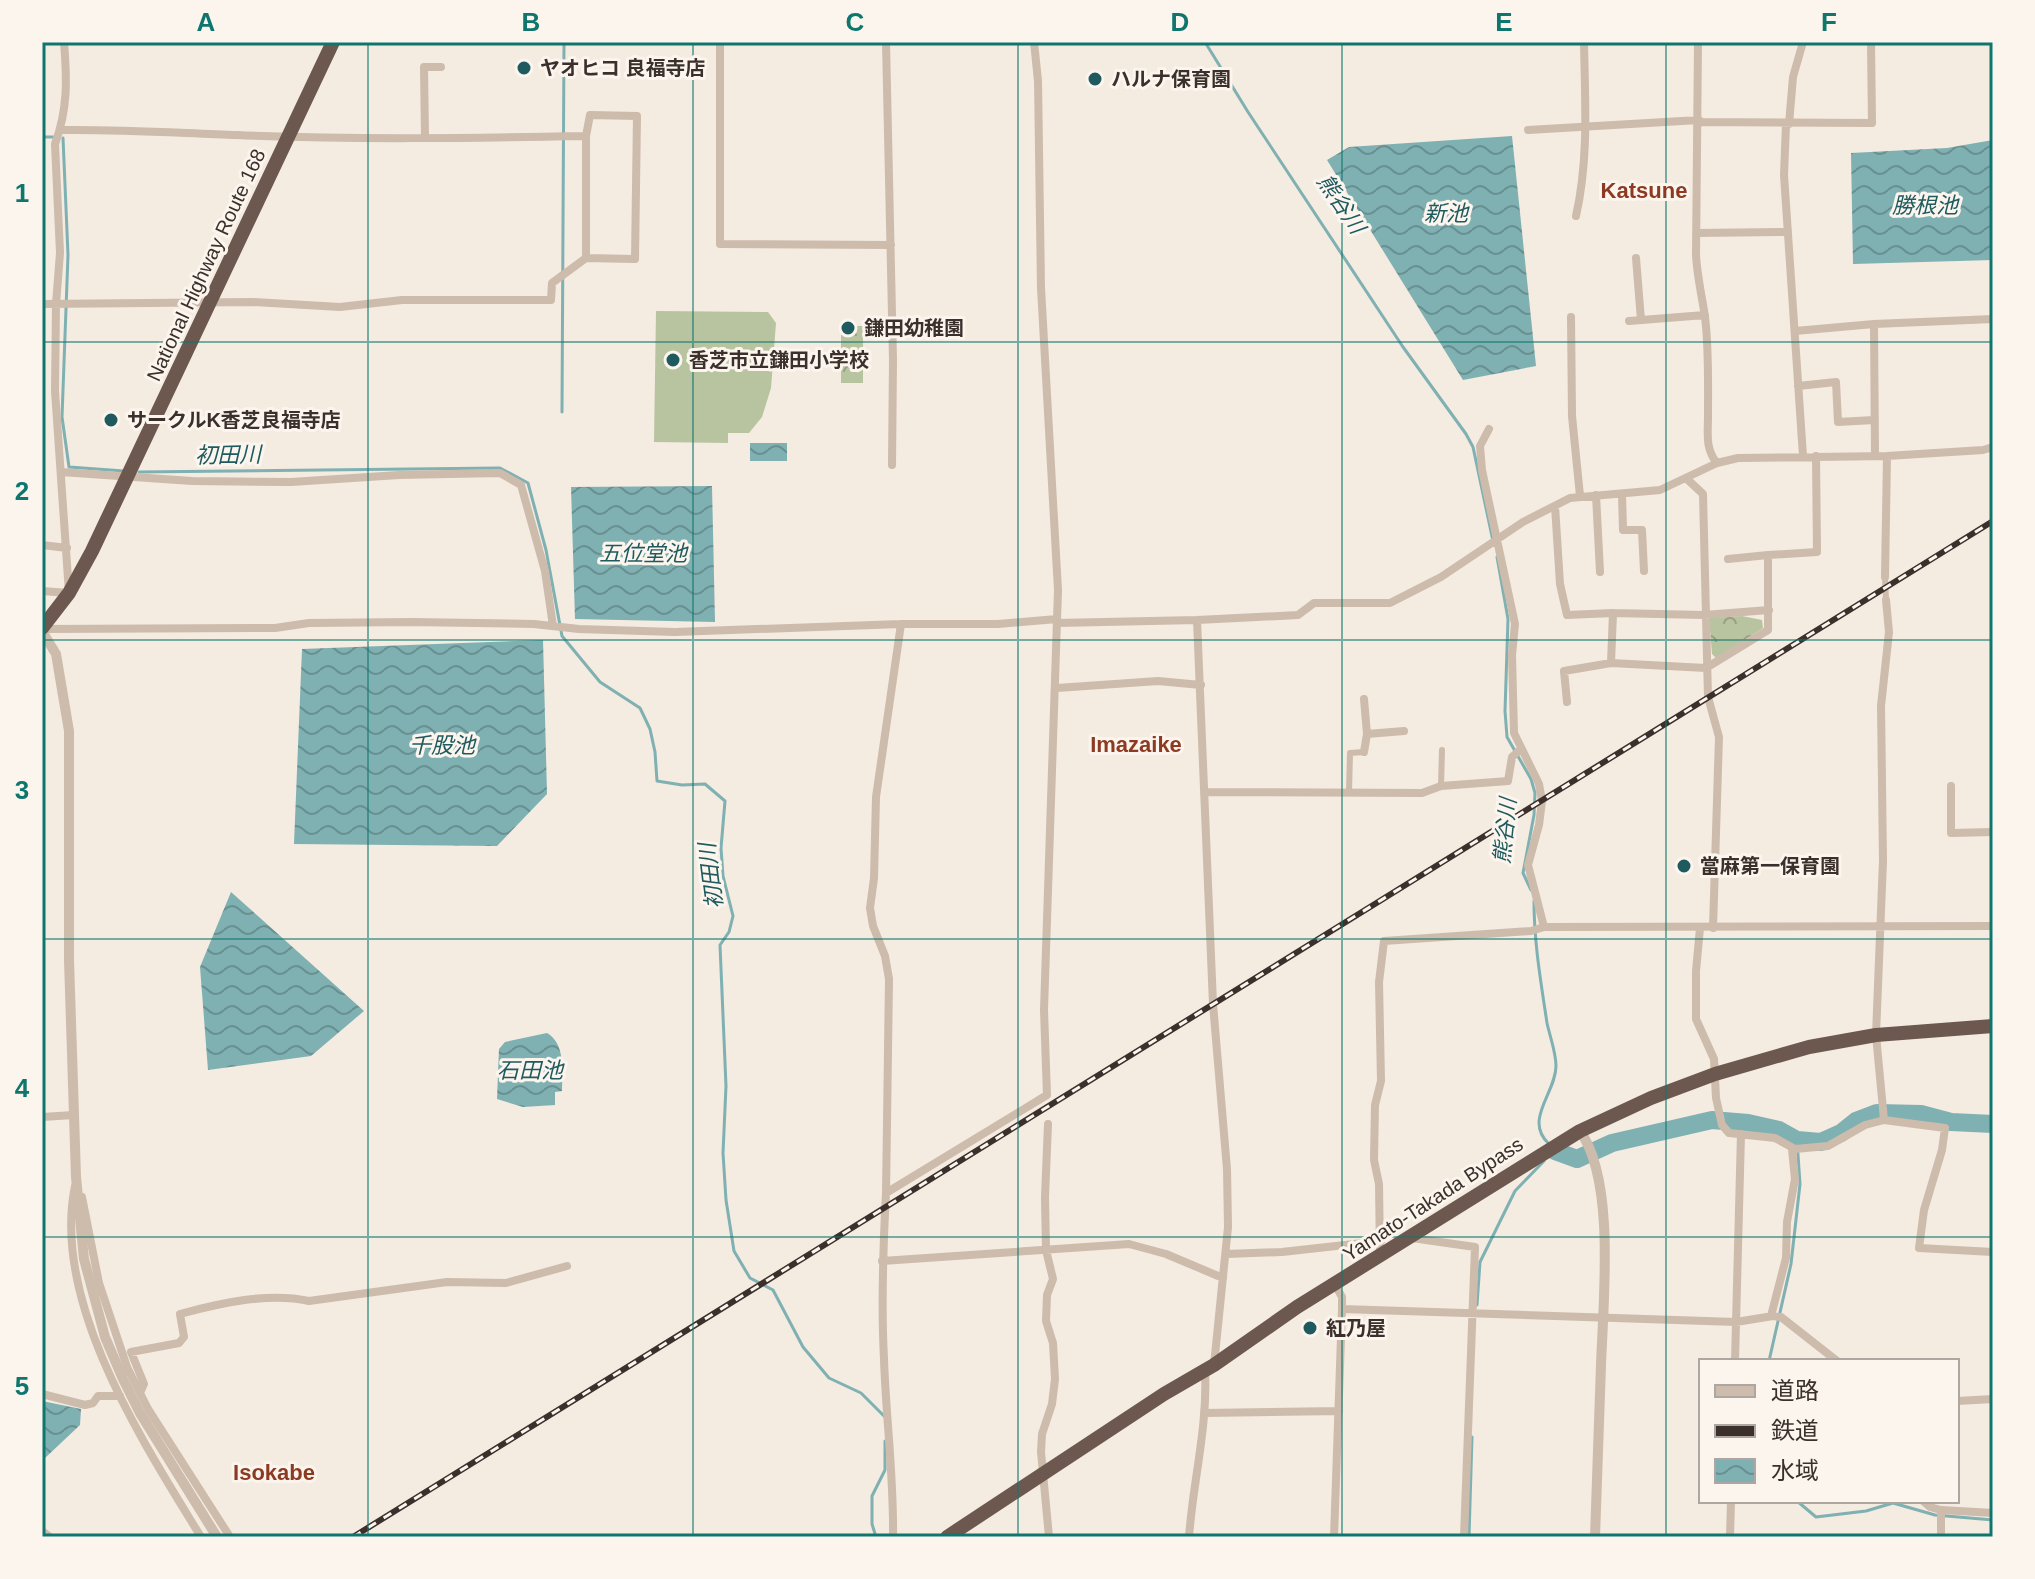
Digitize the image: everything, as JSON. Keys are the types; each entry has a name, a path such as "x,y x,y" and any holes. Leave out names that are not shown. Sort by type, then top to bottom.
{"highway":[{"name":"National Highway Route 168","path":"42,630 69,593 128,476 333,42"},
{"name":"Yamato-Takada Bypass","path":"947,1537 1164,1394 1210,1368 1297,1307 1544,1152 1580,1137 1651,1098 1715,1074 1809,1047 1876,1035 1993,1026"}],"street":[{"path":"42,591 69,593 55,391 62,303 55,144 68,88 64,42"},
{"path":"720,42 720,244 891,245"},
{"path":"886,42 892,465"},
{"path":"886,1193 1047,1095 1044,1010 1058,590 1041,288 1038,81 1034,42"},
{"path":"1576,216 1582,190 1586,126 1584,42"},
{"path":"1698,42 1698,286 1705,315 1708,364 1707,441 1717,463"},
{"path":"1803,42 1793,77 1784,175 1803,456"},
{"path":"1528,130 1699,121 1872,123 1871,42"},
{"path":"425,137 424,67 441,67"},
{"path":"42,304 209,303 340,307 402,300 551,300 552,283 586,258 635,259 637,116 590,115 586,136 586,258"},
{"path":"60,130 137,129 454,139 586,136"},
{"path":"1696,233 1788,232"},
{"path":"1636,258 1641,320"},
{"path":"1629,321 1705,315"},
{"path":"1571,317 1572,416 1580,496"},
{"path":"1795,331 1993,319"},
{"path":"1874,324 1875,456"},
{"path":"1798,386 1836,382 1838,422 1874,420"},
{"path":"1489,429 1480,446 1482,470 1515,624 1512,655 1514,733 1533,770 1542,801 1528,865 1544,927"},
{"path":"217,1537 140,1413 105,1337 84,1259 76,1177 69,960 69,731 56,654 42,630 275,628 309,623 412,622 675,632 1298,615 1314,603 1390,603 1441,577 1496,539 1570,498 1660,490 1717,463 1738,458 1887,456 1993,447"},
{"path":"1728,559 1817,552 1816,456"},
{"path":"1884,1115 1876,1035 1884,806 1881,706 1889,632 1885,577 1887,456"},
{"path":"61,472 192,481 291,482 500,473 521,485 558,627"},
{"path":"1687,479 1703,494 1706,668 1708,697 1719,737 1713,928"},
{"path":"1622,494 1623,530 1642,530 1644,571"},
{"path":"1596,495 1600,572"},
{"path":"1555,506 1560,584 1567,615 1704,615 1769,610"},
{"path":"42,545 67,548"},
{"path":"1567,702 1564,671 1611,663 1706,668 1768,630 1768,555"},
{"path":"1611,663 1613,613"},
{"path":"1189,1537 1226,1254 1227,1169 1213,1004 1197,620"},
{"path":"893,1537 882,1261 889,979 870,908 876,797 901,624"},
{"path":"1057,688 1158,681 1201,685"},
{"path":"1349,792 1350,753 1364,752 1367,734 1364,699"},
{"path":"1367,734 1404,731"},
{"path":"1204,792 1422,793 1441,786 1508,781 1512,757 1521,749"},
{"path":"1441,786 1442,750"},
{"path":"1951,786 1951,833 1993,832"},
{"path":"1380,1256 1374,1119 1381,1081 1379,982 1384,941 1531,931 1544,927 1993,926"},
{"path":"1700,928 1696,1019 1714,1059 1722,1125 1729,1133 1775,1138 1797,1149 1828,1146 1884,1115 1945,1128 1942,1150 1924,1210 1919,1248 1993,1252"},
{"path":"42,1117 74,1115"},
{"path":"1048,1124 1046,1250 1053,1279 1047,1295 1046,1321 1053,1343 1055,1379 1052,1404 1042,1434 1041,1452 1049,1537"},
{"path":"1735,1359 1741,1134"},
{"path":"1580,1137 1600,1180 1604,1226 1595,1537"},
{"path":"1775,1316 1786,1258 1787,1222 1797,1149"},
{"path":"76,1177 90,1227 99,1283 116,1336 140,1393 230,1537"},
{"path":"76,1177 71,1206 71,1236 75,1264 95,1339 120,1396 201,1537"},
{"path":"1409,1238 1475,1247 1464,1537"},
{"path":"1226,1254 1282,1252 1381,1241"},
{"path":"882,1261 1129,1244 1166,1254 1223,1278"},
{"path":"140,1393 144,1384 131,1352 179,1343 184,1337 180,1314 205,1307 260,1300 296,1298 309,1301 447,1282 506,1283 567,1266"},
{"path":"1334,1537 1342,1309 1342,1297 1335,1285"},
{"path":"1342,1309 1736,1322 1775,1316 1834,1359"},
{"path":"42,1394 85,1405 93,1403 98,1396 120,1396"},
{"path":"1959,1401 1993,1399"},
{"path":"1204,1413 1339,1411"},
{"path":"1730,1537 1731,1503"},
{"path":"1926,1503 1941,1514 1993,1513"},
{"path":"1941,1514 1941,1537"},
{"path":"42,1531 50,1537"}],"green space":[{"path":"656,311 768,312 776,323 771,388 762,417 749,433 728,433 728,443 654,442"},
{"path":"841,326 863,326 863,383 841,383"},
{"path":"1742,616 1762,620 1763,628 1716,658 1712,654 1709,618"}],"water":[{"name":"新池","path":"1512,136 1536,366 1463,380 1327,160 1349,147"},
{"name":"勝根池","path":"1993,140 1993,260 1853,264 1851,153 1947,148"},
{"path":"750,443 787,443 787,461 750,461"},
{"name":"五位堂池","path":"712,486 715,622 575,619 571,487"},
{"name":"千股池","path":"543,640 547,794 497,846 294,844 302,649"},
{"path":"231,892 364,1011 311,1056 208,1070 200,967"},
{"name":"石田池","path":"547,1033 557,1044 562,1059 562,1091 555,1092 555,1105 523,1107 497,1099 499,1049 505,1042"},
{"path":"42,1401 81,1409 80,1425 45,1458 42,1458"}],"waterway":[{"path":"562,412 564,42"},
{"name":"熊谷川","path":"1205,42 1403,347 1466,434 1473,447 1493,541"},
{"name":"初田川","path":"42,137 53,137"},
{"name":"初田川","path":"63,138 68,255 62,417 69,467 124,471"},
{"name":"初田川","path":"139,472 500,468 528,483 546,550 562,636 600,682 640,708 650,729 657,781 682,785 705,784 725,801 721,848 723,876 733,916 729,932 720,945 726,1086 723,1153 734,1251 750,1278 773,1290 803,1347 829,1378 861,1393 885,1417"},
{"name":"熊谷川","path":"1497,557 1508,619 1507,737 1531,779 1535,793 1523,873 1531,890"},
{"name":"熊谷川","path":"1534,901 1540,978 1556,1061 1555,1076 1539,1125 1549,1144"},
{"name":"熊谷川","path":"1555,1151 1577,1159 1612,1143 1712,1120 1748,1123 1779,1130 1797,1140 1821,1142 1841,1133 1856,1121 1877,1113 1921,1114 1951,1122 1993,1124"},
{"path":"1769,1359 1791,1264 1800,1184 1797,1140"},
{"path":"1477,1305 1480,1262 1515,1191 1544,1161"},
{"path":"1469,1537 1472,1437"},
{"name":"初田川","path":"876,1537 872,1524 872,1496 885,1470 885,1441"},
{"path":"1799,1503 1816,1517 1866,1511 1893,1503"},
{"path":"1893,1503 1935,1515 1993,1520"}],"railway":[{"path":"353,1537 1993,521"}],"place":[{"name":"ヤオヒコ 良福寺店","path":"524,68"},
{"name":"ハルナ保育園","path":"1095,79"},
{"name":"鎌田幼稚園","path":"848,328"},
{"name":"香芝市立鎌田小学校","path":"673,360"},
{"name":"サークルK香芝良福寺店","path":"111,420"},
{"name":"當麻第一保育園","path":"1684,866"},
{"name":"紅乃屋","path":"1310,1328"}],"district":[{"name":"Katsune","path":"1644,190"},
{"name":"Imazaike","path":"1136,744"},
{"name":"Isokabe","path":"274,1472"}]}
